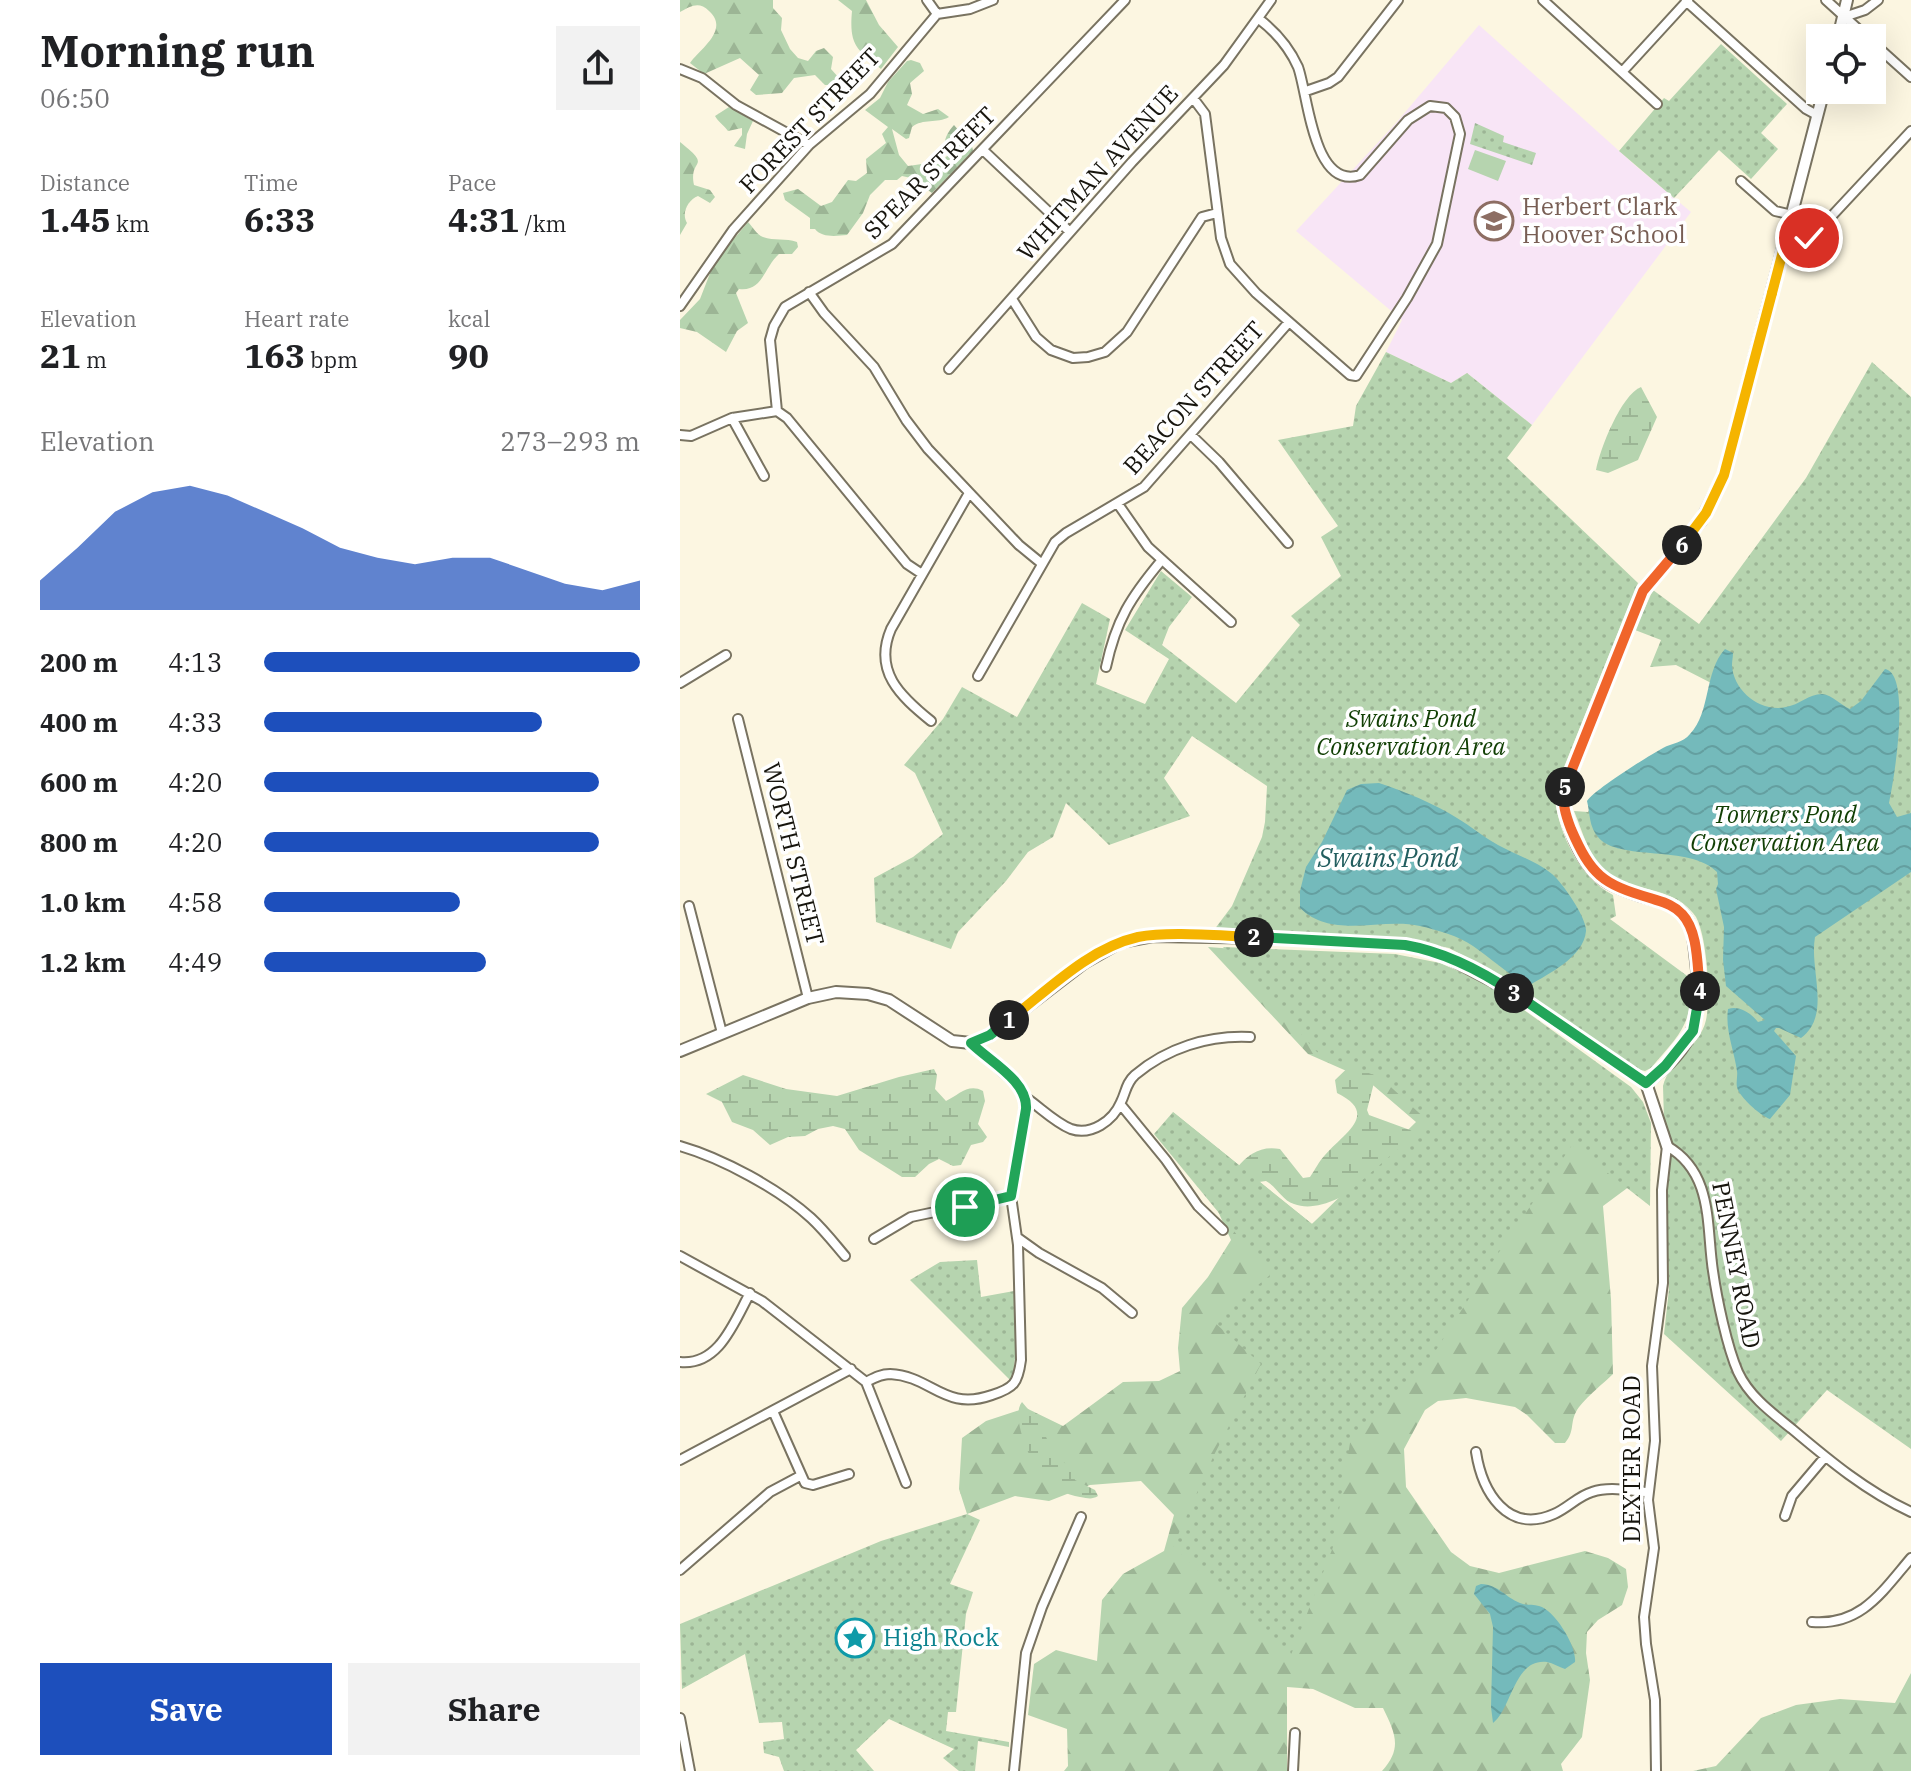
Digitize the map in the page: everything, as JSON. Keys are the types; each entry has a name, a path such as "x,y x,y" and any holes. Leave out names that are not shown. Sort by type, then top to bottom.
{"street":[{"path":"927,0 937,14 970,9 993,0"},
{"name":"SPEAR STREET","path":"777,411 771,335 785,307 892,244 1125,0"},
{"name":"WHITMAN AVENUE","path":"949,369 1227,62 1271,0"},
{"path":"1306,91 1336,79 1398,0"},
{"path":"1543,0 1657,104"},
{"path":"1826,0 1852,24"},
{"path":"1842,24 1847,0"},
{"path":"1844,17 1865,10 1878,0"},
{"path":"1622,72 1687,1 1808,111 1817,115"},
{"name":"FOREST STREET","path":"680,306 721,245 809,145 870,94 937,14"},
{"path":"1193,98 1205,114 1217,213 1224,250 1231,267 1354,377 1437,244 1460,134 1457,121 1441,106 1425,108 1403,125 1360,175 1344,176 1321,155 1306,91 1288,49 1259,19"},
{"path":"1886,54 1911,77"},
{"path":"680,69 702,78 738,107 809,145"},
{"path":"1646,1083 1677,1052 1695,1027 1700,990 1691,929 1685,917 1673,906 1612,885 1596,873 1581,851 1569,822 1563,793 1643,591 1701,521 1720,485 1820,104"},
{"path":"1783,251 1815,234 1911,131"},
{"path":"983,150 1070,232"},
{"path":"1741,181 1775,211 1792,215"},
{"path":"1012,299 1036,337 1051,350 1073,358 1105,352 1127,332 1202,217 1217,213"},
{"path":"809,292 824,313 874,367 921,441 1019,545 1041,563"},
{"name":"BEACON STREET","path":"978,676 1041,563 1059,538 1144,487 1289,322"},
{"path":"680,435 691,436 732,418 777,411 787,418 907,564 922,574"},
{"path":"732,418 764,476"},
{"path":"1191,435 1210,452 1288,543"},
{"path":"931,721 898,690 884,655 891,629 969,493"},
{"path":"1118,504 1135,532 1161,561 1231,622"},
{"path":"1106,667 1122,616 1161,561"},
{"path":"680,683 726,655"},
{"name":"WORTH STREET","path":"738,719 808,998"},
{"path":"689,906 722,1033"},
{"path":"680,1051 808,998 836,992 879,996 908,1010 952,1041 971,1043 1000,1028 1094,956 1114,945 1137,938 1221,936 1405,945 1439,953 1485,975 1646,1083 1667,1146"},
{"path":"971,1043 1015,1083 1025,1097 1056,1120 1082,1131 1098,1128 1121,1105 1126,1085 1134,1076 1184,1046 1210,1038 1250,1037"},
{"path":"866,1382 889,1374 966,1401 999,1393 1015,1383 1021,1360 1017,1237 1011,1196 1026,1109 1025,1097"},
{"path":"1121,1105 1166,1160 1198,1206 1223,1230"},
{"path":"680,1146 726,1163 786,1199 811,1218 845,1256"},
{"name":"PENNEY ROAD","path":"1667,1146 1691,1166 1704,1192 1714,1274 1737,1371 1759,1401 1825,1457 1863,1487 1911,1512"},
{"name":"DEXTER ROAD","path":"1656,1771 1655,1700 1644,1628 1654,1548 1648,1492 1655,1441 1653,1351 1663,1283 1662,1190 1667,1146"},
{"path":"874,1239 911,1217 1011,1196"},
{"path":"1017,1237 1039,1253 1102,1288 1132,1313"},
{"path":"680,1256 750,1293 866,1382 906,1483"},
{"path":"680,1362 700,1362 711,1354 727,1334 750,1293"},
{"path":"680,1460 851,1369"},
{"path":"773,1411 805,1483 813,1485 849,1474"},
{"path":"1476,1452 1480,1474 1491,1497 1508,1512 1524,1518 1553,1515 1585,1494 1605,1489 1648,1492"},
{"path":"1785,1516 1792,1496 1825,1457"},
{"path":"680,1570 770,1492 800,1476"},
{"path":"1014,1771 1026,1653 1042,1607 1081,1517"},
{"path":"1812,1622 1840,1621 1863,1610 1911,1558"},
{"path":"680,1718 690,1771"},
{"path":"1293,1771 1295,1733"}],"shaded area":[{"name":"Herbert Clark Hoover School","path":"1479,25 1691,212 1532,425 1467,373 1451,383 1386,352 1402,320 1296,231 1396,123"}],"green space":[{"path":"680,0 773,0 773,8 782,18 781,30 790,49 798,58 808,61 816,51 824,48 833,57 831,69 841,85 825,85 815,75 794,78 782,93 756,95 750,90 759,75 740,58 704,74 690,63 715,32 715,18 698,5 680,12"},
{"path":"838,0 866,0 879,25 898,47 881,69 856,45 852,32 852,11"},
{"path":"1721,44 1787,104 1761,133 1778,149 1751,179 1719,150 1674,198 1619,151 1664,98 1669,101"},
{"path":"911,60 920,63 924,71 910,83 912,94 907,105 923,114 938,109 949,117 916,124 906,139 892,129 899,155 908,166 922,164 927,167 940,163 948,155 945,139 954,125 973,151 932,193 911,178 902,176 897,180 885,180 870,195 863,213 847,235 825,235 810,229 810,218 785,200 783,193 798,189 821,206 832,202 848,180 856,181 867,173 866,159 886,143 882,134 888,127 865,110 880,98 888,82"},
{"path":"729,107 753,121 745,149 734,146 742,135 742,128 728,131 715,116"},
{"path":"1475,123 1504,136 1503,142 1536,153 1532,165 1470,144"},
{"path":"680,142 698,160 693,176 694,185 710,190 715,197 710,203 698,196 691,200 685,211 687,223 680,235"},
{"path":"1475,150 1506,161 1498,181 1468,169"},
{"path":"748,222 761,236 797,242 798,247 792,254 779,254 758,283 747,289 739,289 736,293 748,323 737,331 726,352 697,332 680,328 680,320 700,299 714,263"},
{"name":"Swains Pond Conservation Area","path":"1386,352 1451,383 1467,373 1532,425 1507,458 1638,583 1554,792 1565,837 1580,865 1589,877 1613,895 1616,916 1610,919 1690,978 1687,1018 1677,1037 1651,1068 1645,1071 1637,1069 1504,977 1449,948 1405,939 1214,930 1232,906 1262,837 1267,786 1192,736 1164,778 1190,816 1109,845 1066,803 1053,837 1028,852 1006,881 958,932 951,949 876,922 874,878 913,857 943,834 915,773 904,765 943,719 962,687 1017,717 1082,603 1110,619 1096,684 1145,704 1169,659 1125,630 1161,571 1192,597 1169,627 1162,645 1236,703 1300,625 1291,616 1341,576 1321,537 1338,526 1278,440 1353,426 1356,406"},
{"name":"Towners Pond Conservation Area","path":"1872,362 1911,397 1911,1449 1827,1390 1781,1441 1664,1334 1669,1289 1663,1086 1671,1069 1698,1038 1706,1020 1708,983 1703,938 1696,917 1680,901 1618,880 1605,871 1590,851 1574,811 1588,812 1596,795 1692,741 1717,686 1676,665 1650,667 1661,640 1635,630 1653,590 1699,624 1806,478"},
{"path":"1641,387 1657,417 1638,460 1608,473 1596,470 1619,411 1633,392"},
{"path":"1208,947 1327,956 1630,1186 1603,1206 1611,1299 1613,1374 1579,1408 1565,1443 1555,1443 1515,1407 1466,1398 1438,1401 1425,1410 1404,1449 1406,1487 1451,1552 1470,1566 1499,1573 1585,1551 1608,1558 1626,1569 1628,1587 1622,1605 1598,1620 1587,1632 1590,1680 1582,1737 1561,1764 1563,1771 1382,1771 1395,1748 1391,1725 1383,1708 1355,1708 1313,1689 1287,1687 1287,1771 1064,1771 1068,1766 1067,1729 1028,1715 1034,1664 1056,1650 1097,1661 1102,1600 1123,1574 1164,1551 1174,1515 1141,1481 1090,1485 1049,1501 1015,1496 967,1514 959,1489 962,1438 986,1421 1026,1408 1063,1426 1123,1382 1159,1381 1180,1371 1178,1348 1182,1308 1208,1277 1231,1240 1173,1112 1312,1224 1416,1122 1367,1080 1308,1054"},
{"path":"1223,947 1395,954 1440,963 1488,984 1631,1087 1643,1102 1651,1123 1650,1206 1572,1145 1420,1375 1350,1443 1333,1547 1289,1660 1173,1546 1214,1455 1261,1364 1214,1322 1270,1275 1154,1134 1173,1112 1312,1224 1429,1122 1381,1078 1317,1052"},
{"path":"1361,1055 1377,1071 1367,1110 1369,1115 1410,1130 1424,1139 1362,1185 1326,1203 1309,1206 1294,1204 1266,1181 1259,1182 1224,1211 1214,1207 1213,1203 1232,1174 1257,1151 1280,1149 1303,1178 1310,1177 1323,1157 1354,1124 1356,1108 1337,1093 1335,1080"},
{"path":"934,1069 937,1075 935,1089 946,1101 968,1089 983,1091 985,1101 978,1124 987,1137 983,1142 971,1145 961,1165 953,1166 939,1159 915,1177 902,1177 859,1150 845,1129 833,1126 805,1136 788,1137 770,1145 753,1130 732,1122 722,1102 706,1094 743,1075 786,1089 837,1096"},
{"path":"977,1260 981,1297 1014,1291 1017,1343 1012,1382 910,1280 940,1262"},
{"path":"1022,1402 1038,1421 1056,1457 1072,1468 1075,1480 1095,1490 1098,1496 1070,1495 1042,1477 1020,1428 1019,1409"},
{"path":"967,1514 980,1520 950,1584 973,1592 966,1614 956,1712 948,1712 946,1731 1009,1742 1009,1747 978,1741 975,1771 959,1771 943,1758 954,1749 889,1719 856,1750 874,1771 784,1771 779,1757 764,1753 763,1742 784,1739 782,1722 759,1723 745,1654 682,1689 680,1624 881,1541"},
{"path":"1911,1673 1911,1771 1693,1771 1716,1766 1761,1718 1796,1705 1840,1699 1895,1703"}],"water":[{"path":"1725,649 1733,653 1732,665 1737,683 1750,698 1767,707 1786,707 1822,694 1850,709 1861,701 1885,669 1893,675 1897,688 1899,727 1889,803 1897,817 1911,813 1911,872 1815,937 1815,1017 1801,1038 1779,1028 1774,1031 1796,1056 1790,1095 1770,1119 1752,1107 1737,1088 1728,1009 1744,1011 1758,1022 1765,1020 1726,986 1724,927 1716,889 1717,872 1705,863 1690,858 1608,845 1593,829 1587,801 1634,765 1690,734 1701,715 1718,658"},
{"name":"Swains Pond","path":"1379,783 1439,808 1552,874 1562,884 1583,918 1586,931 1579,949 1564,964 1530,985 1467,942 1448,934 1405,924 1358,926 1327,923 1313,918 1300,908 1300,891 1306,867 1347,790 1361,784"},
{"path":"1476,1586 1493,1587 1522,1604 1537,1605 1552,1614 1564,1630 1575,1655 1575,1662 1565,1669 1547,1662 1527,1668 1493,1723 1493,1627 1490,1614 1474,1594"}],"place":[{"name":"Herbert Clark Hoover School","path":"1494,221"},
{"name":"High Rock","path":"855,1638"}],"route":[{"path":"965,1207 1011,1196 1026,1103 1024,1093 1009,1076 971,1043 1000,1028 1094,956 1114,945 1137,938 1276,938 1429,949 1472,968 1510,990 1646,1083 1677,1052 1693,1031 1698,1008 1700,990 1691,929 1683,915 1668,903 1612,885 1596,873 1581,851 1569,822 1563,793 1643,591 1701,521 1720,485 1783,251 1809,238"}]}
